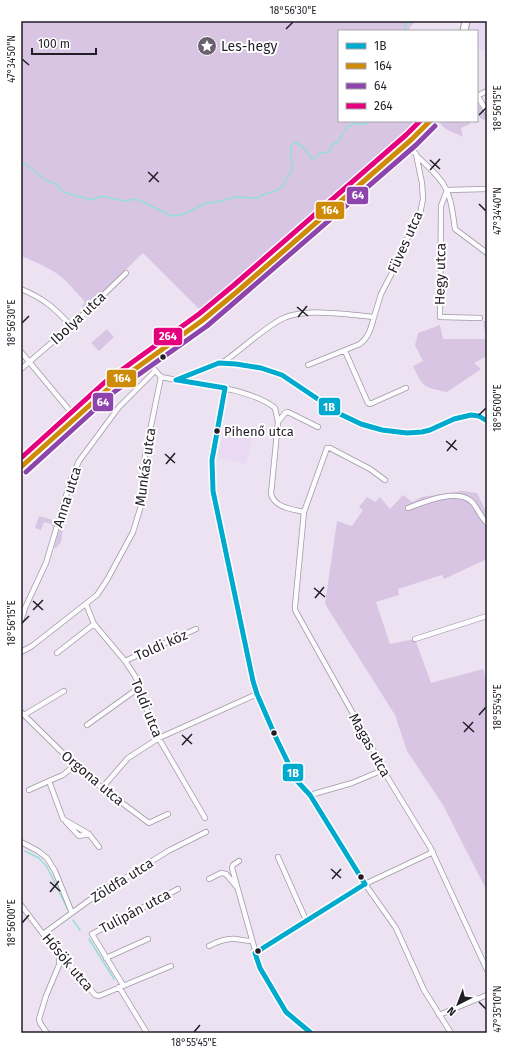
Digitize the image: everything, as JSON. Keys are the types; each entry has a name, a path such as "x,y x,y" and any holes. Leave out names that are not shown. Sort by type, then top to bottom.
{"main road":[{"path":"21,467 110,387 203,320 239,290 406,145 429,122"}],"street":[{"path":"478,97 487,112"},
{"path":"406,145 442,182 447,190 455,229 487,253"},
{"name":"Füves utca","path":"345,350 360,344 366,338 370,330 381,294 405,248 406,241 420,214 423,199 422,183 416,154"},
{"path":"447,190 487,189"},
{"name":"Hegy utca","path":"447,190 441,206 440,317 480,318"},
{"name":"Ibolya utca","path":"21,369 71,326 126,273"},
{"path":"21,289 45,300 58,311 71,326"},
{"path":"176,380 222,363 278,320 294,314 307,313 374,317"},
{"path":"308,365 345,350 368,403 370,404 406,388"},
{"path":"21,352 75,417"},
{"path":"146,360 161,377 225,388 254,397 276,410 278,422 271,494 276,503 286,508 304,512"},
{"path":"222,363 257,368 282,375 335,410 358,423 383,430 411,433 422,432 432,430 462,416 483,418 487,421"},
{"name":"Anna utca","path":"21,621 25,608 46,563 71,479 79,461 119,407 155,371"},
{"name":"Munkás utca","path":"21,652 32,646 97,595 107,580 133,532 143,500 145,455 161,377"},
{"path":"225,388 212,460 213,491 257,694 297,781 310,796 365,884 396,928 424,990 438,1016 451,1033"},
{"path":"278,422 285,413 288,412 318,427"},
{"name":"Magas utca","path":"385,480 370,469 330,448 327,448 304,512 295,610 383,770 432,852 487,970"},
{"path":"408,508 438,498 457,496 464,497 472,502 487,523"},
{"name":"Toldi utca","path":"86,604 94,624 125,660 135,676 140,687 151,725 205,818"},
{"path":"415,639 487,616"},
{"path":"57,653 94,624"},
{"name":"Toldi köz","path":"125,660 196,629"},
{"path":"87,725 140,687"},
{"name":"Orgona utca","path":"64,691 22,714 75,766 149,823 168,814"},
{"path":"102,788 128,758 159,738 257,694"},
{"path":"29,790 63,775 75,766"},
{"path":"310,796 352,783 383,770"},
{"path":"49,781 63,819 79,836 89,834"},
{"path":"63,819 89,834 99,847"},
{"name":"Zöldfa utca","path":"44,934 106,888 120,882 168,851 206,832"},
{"path":"21,842 38,851 47,858 56,871 61,888 72,913"},
{"path":"256,953 365,884 432,852"},
{"path":"278,858 306,920"},
{"path":"239,861 233,865 232,868 260,968 286,1012 311,1033"},
{"path":"209,879 221,873 226,874 238,888"},
{"name":"Tulipán utca","path":"106,958 92,934 178,889"},
{"name":"Hősök utca","path":"21,905 44,934 58,955 76,971 95,994 99,996 121,986"},
{"path":"146,1033 106,958 148,939"},
{"path":"209,946 225,940 236,939 252,941"},
{"path":"47,1033 39,1019 46,996 59,965 58,955"},
{"path":"121,986 171,966"},
{"path":"438,1016 487,995"}],"shaded area":[{"path":"21,21 416,21 410,27 410,30 338,30 338,122 418,122 200,310 143,253 83,310 82,306 85,302 62,277 53,271 21,256"},
{"path":"468,21 487,21 487,51 478,49 478,30 466,30"},
{"path":"478,105 484,110 487,118 484,120 479,116"},
{"path":"469,122 470,124 461,128 463,137 451,132 440,123"},
{"path":"483,321 487,321 487,356 474,363 481,369 447,392 433,389 422,383 413,366 423,361 415,345 418,333 440,325 443,339 486,339"},
{"path":"107,329 114,337 99,351 91,343"},
{"path":"225,427 253,433 246,464 218,457"},
{"path":"462,491 477,493 487,513 487,559 444,579 442,575 398,589 399,595 376,602 390,644 415,639 431,683 483,669 487,684 487,891 443,805 407,751 395,715 325,604 337,521 352,526 363,510 359,507 367,497 375,502 380,497 390,509 403,495 412,502 422,497"},
{"path":"65,508 61,542 56,548 54,548"},
{"path":"39,516 56,521 54,527 51,524 44,522 41,530 35,528"}],"waterway":[{"path":"404,30 406,24 411,21"},
{"path":"21,161 47,181 56,184 63,192 92,200 101,196 125,201 136,199 170,216 180,215 205,203 217,202 236,197 258,198 278,190 283,186 292,170 291,146 295,142 303,147 313,159 322,152 327,153 330,151 332,145 339,141 346,128 355,123 361,125 368,122"},
{"path":"25,851 39,858 47,867 68,910"},
{"path":"73,920 80,930"},
{"path":"89,939 114,979"}],"transit line":[{"name":"264","path":"21,458 105,382 199,314 234,285 419,122"},
{"name":"164","path":"21,467 110,387 203,320 239,290 411,140 429,122"},
{"name":"64","path":"26,472 114,392 207,326 416,145 435,126"},
{"name":"1B","path":"176,380 219,363 236,364 261,368 282,375 340,414 361,424 382,430 407,433 422,432 454,419 471,415 479,416 487,421"},
{"name":"1B","path":"177,380 225,388"},
{"name":"1B","path":"225,388 212,460 213,491 253,681 277,740 297,781 310,795 365,884"},
{"name":"1B","path":"255,953 365,884"},
{"name":"1B","path":"255,953 260,968 286,1012 311,1033"}],"place":[{"name":"Les-hegy","path":"207,46"},
{"name":"Pihenő utca","path":"217,431"}]}
